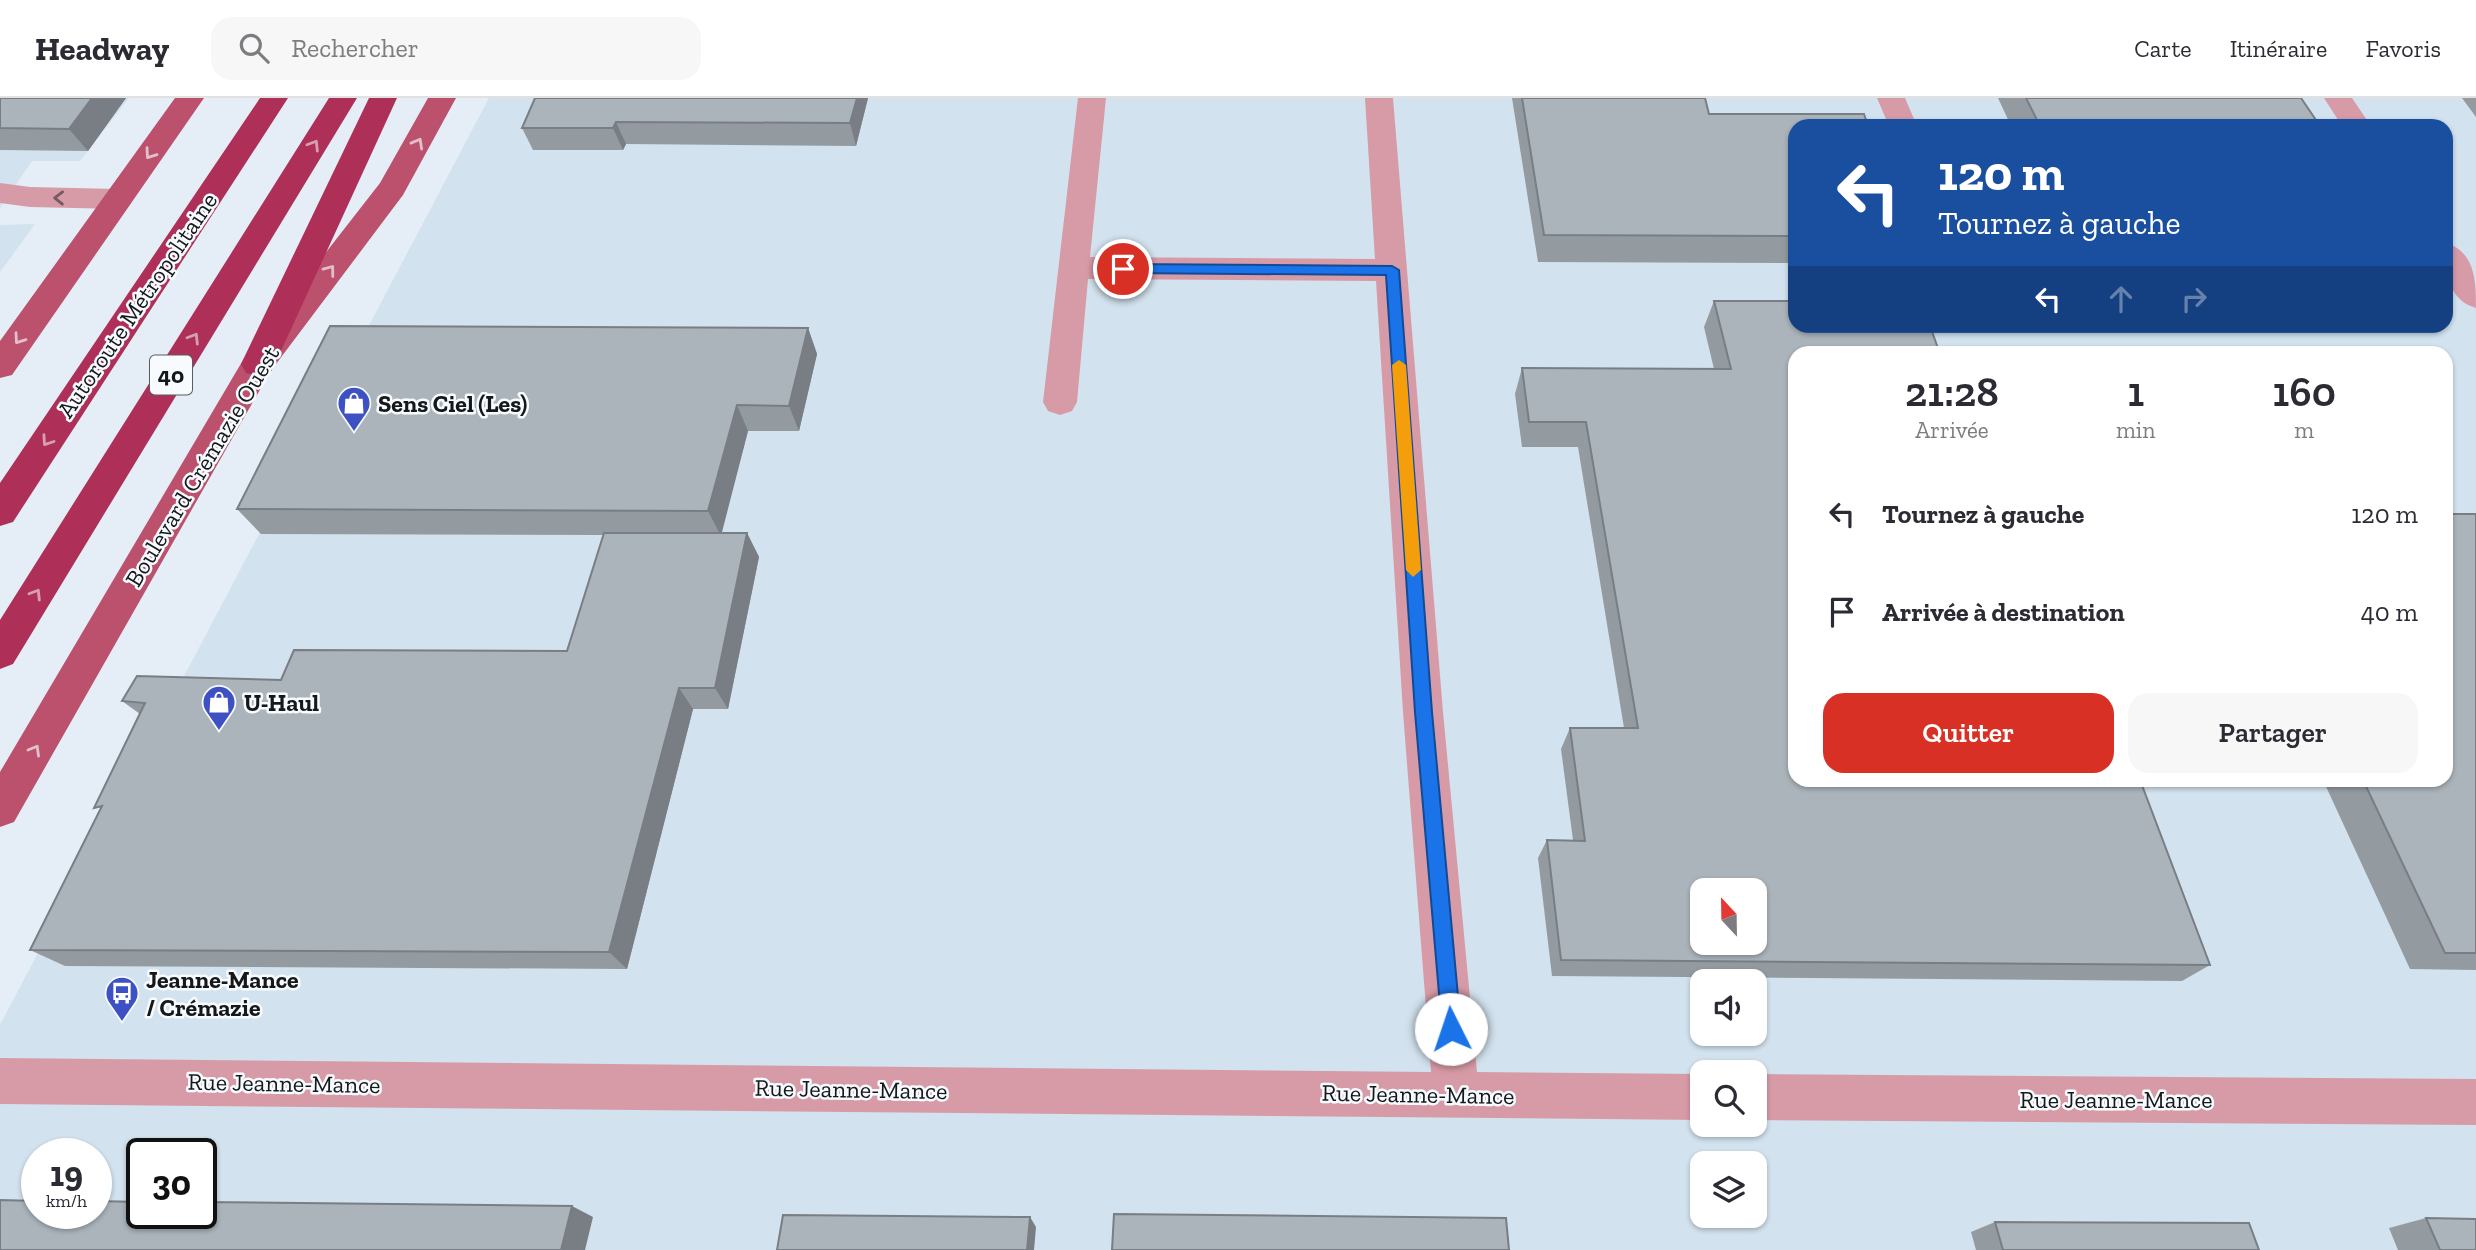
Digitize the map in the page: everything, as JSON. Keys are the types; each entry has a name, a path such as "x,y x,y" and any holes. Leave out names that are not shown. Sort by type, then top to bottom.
{"highway":[{"name":"Autoroute Métropolitaine","path":"0,512 274,98"},
{"name":"40","path":"0,653 342,98"},
{"path":"258,363 383,98"}],"main road":[{"path":"0,366 190,98"},
{"name":"Boulevard Crémazie Ouest","path":"0,808 258,363 392,188 442,98"}],"street":[{"path":"1060,402 1091,98"},
{"path":"1379,98 1423,712 1456,1095"},
{"path":"1891,98 1900,119"},
{"path":"2338,98 2352,119"},
{"path":"0,193 30,197 118,199"},
{"path":"2453,264 2476,297"},
{"path":"1073,268 1392,270"},
{"name":"Rue Jeanne-Mance","path":"0,1081 1690,1097"},
{"name":"Rue Jeanne-Mance","path":"1767,1097 2476,1102"}],"shaded area":[{"path":"0,98 129,98 80,161 32,161 0,208"},
{"path":"489,98 2476,98 2476,1250 0,1250 0,1025"},
{"path":"35,224 0,272 0,225"}],"building":[{"path":"0,98 92,98 69,129 0,128"},
{"path":"535,98 857,98 850,123 616,122 613,128 522,128"},
{"path":"1522,98 1705,98 1709,114 1864,114 1866,119 1788,119 1788,236 1544,235"},
{"path":"2026,98 2301,98 2315,119 2036,119"},
{"path":"1714,301 1788,301 1788,333 1932,333 1937,346 1788,346 1788,787 2143,787 2210,965 1561,960 1547,840 1585,841 1570,728 1638,728 1586,422 1529,422 1522,368 1731,369"},
{"path":"330,326 808,328 789,406 737,405 708,511 237,509"},
{"path":"2453,514 2476,514 2476,953 2445,953 2366,787 2453,787"},
{"path":"604,533 747,533 715,688 679,688 609,952 30,950 102,806 94,808 145,703 122,701 137,676 281,680 294,650 567,651"},
{"path":"0,1200 21,1201 21,1229 112,1229 112,1201 126,1202 126,1229 217,1229 217,1202 572,1206 561,1250 0,1250"},
{"path":"1114,1214 1506,1218 1509,1250 1112,1250"},
{"path":"783,1215 1030,1217 1027,1250 777,1250"},
{"path":"2426,1218 2476,1219 2476,1250 2440,1250"},
{"path":"1995,1222 2249,1223 2259,1250 2003,1250"}],"slow traffic":[{"path":"1399,365 1413,570"}],"place":[{"name":"Sens Ciel (Les)","path":"354,433"},
{"name":"U-Haul","path":"219,732"},
{"name":"Jeanne-Mance / Crémazie","path":"122,1023"}],"route":[{"path":"1123,269 1392,270 1423,712 1451,1029"}]}
